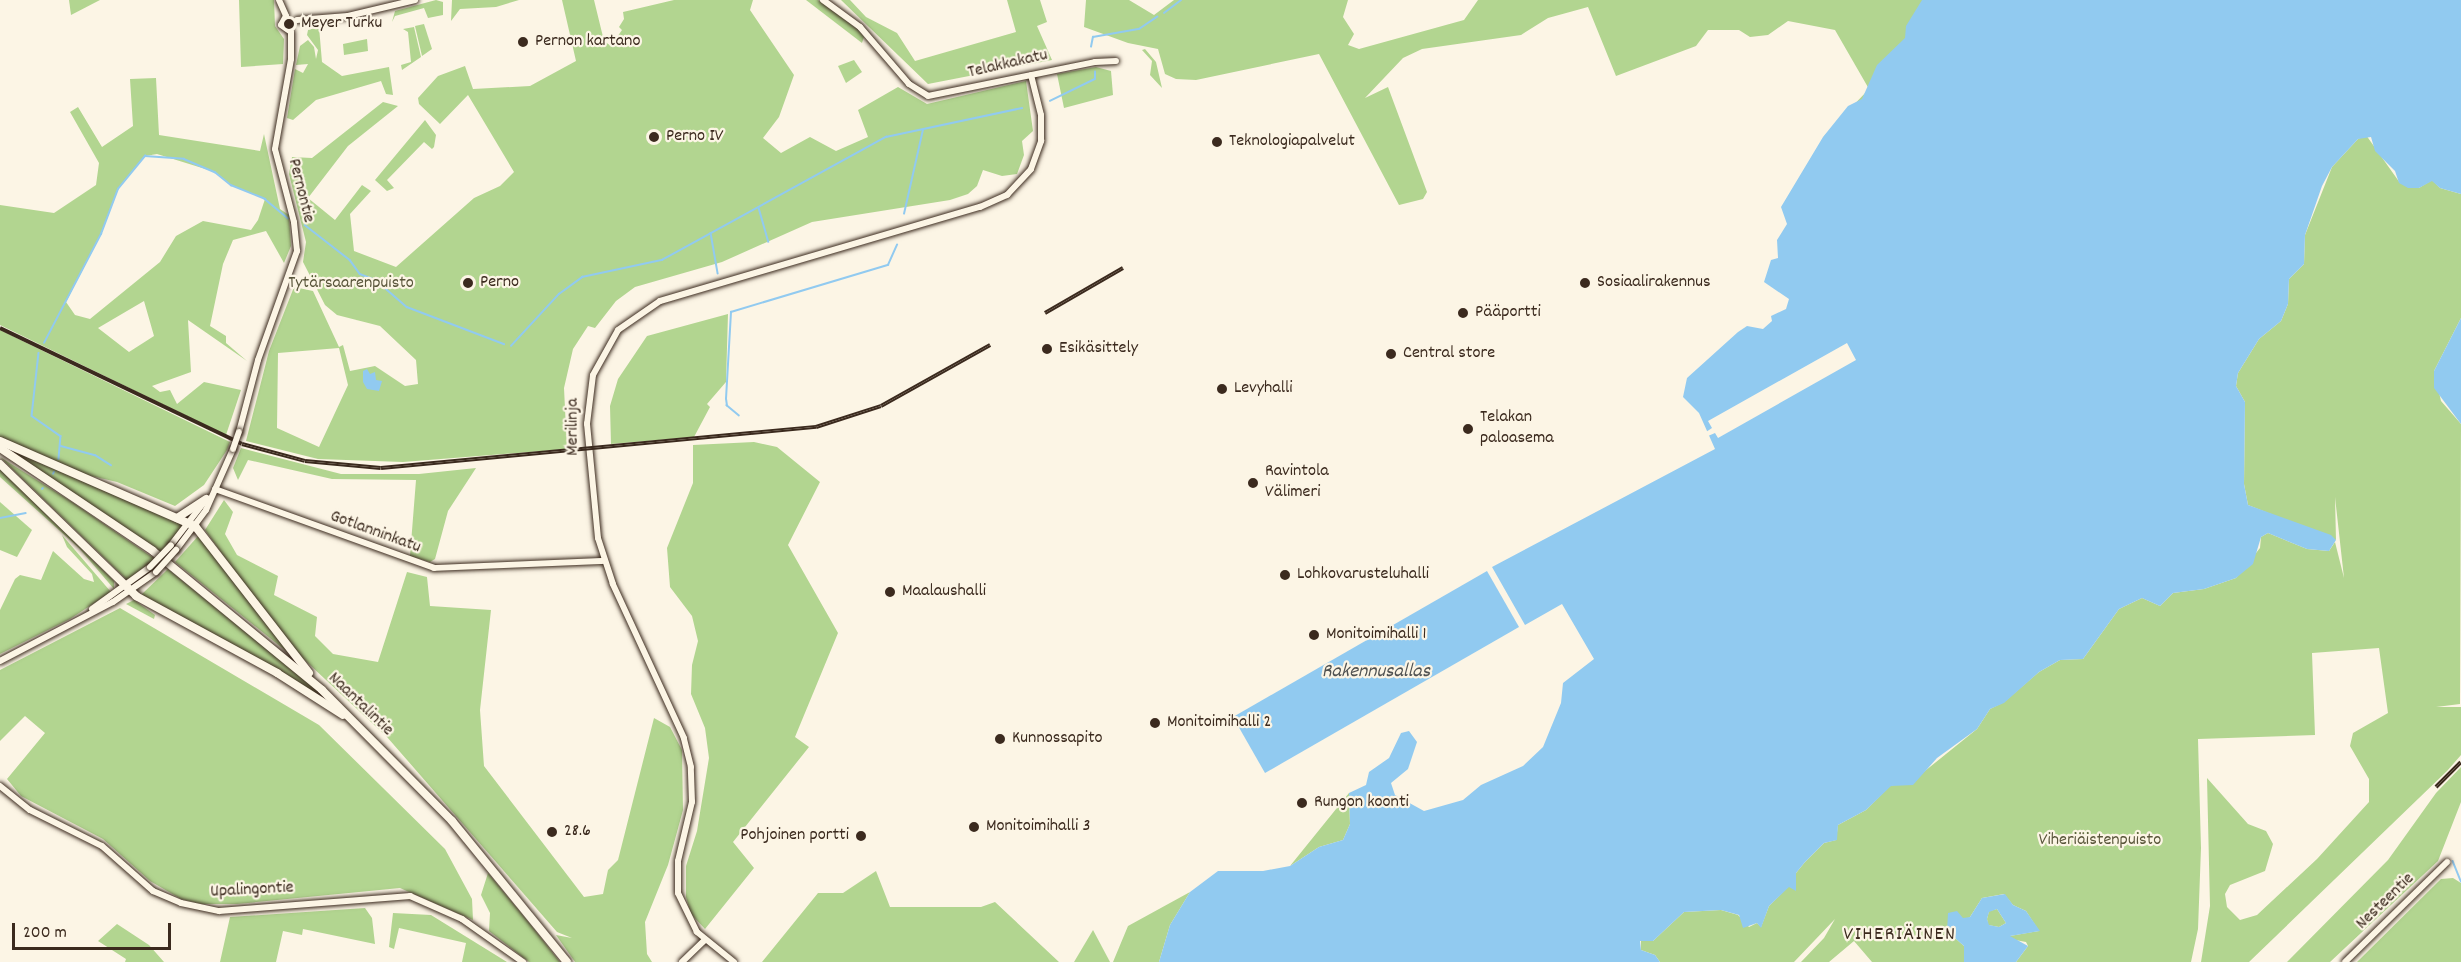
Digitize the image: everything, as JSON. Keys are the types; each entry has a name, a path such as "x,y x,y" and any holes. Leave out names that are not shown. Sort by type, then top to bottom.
{"main road":[{"path":"0,441 193,525 322,690"},
{"name":"Naantalintie","path":"0,448 94,510 214,598 322,690 362,728 467,838 567,962"},
{"name":"Naantalintie","path":"0,454 94,510"},
{"path":"0,464 128,589 277,673 362,728"},
{"path":"177,518 206,499"}],"street":[{"path":"279,0 286,16 297,20 356,14 415,0"},
{"name":"Telakkakatu","path":"823,0 860,27 909,84 923,94 940,96 1031,75 1116,61"},
{"path":"286,16 281,25 291,32 297,20"},
{"name":"Pernontie","path":"0,661 128,589 153,569 193,525 215,489 239,432 258,360 297,251 294,222 275,149 291,59 291,32"},
{"name":"Merilinja","path":"734,962 705,940 685,915 676,885 678,861 692,809 690,757 604,561 594,520 587,402 596,364 618,330 641,311 678,294 980,207 1007,195 1031,169 1041,141 1041,115 1031,75"},
{"name":"Pernontie","path":"193,525 206,499 215,489"},
{"name":"Gotlanninkatu","path":"215,489 434,568 604,561"},
{"name":"Upalingontie","path":"0,786 30,810 102,846 153,891 181,903 219,911 403,895 456,916 524,962"},
{"name":"Nesteentie","path":"2345,962 2446,862"},
{"path":"682,962 705,940"}],"green space":[{"path":"69,0 100,0 71,15"},
{"path":"239,0 274,0 275,26 284,39 283,64 241,67"},
{"path":"436,0 443,2 443,15 428,18 424,8 395,16 392,22 395,11"},
{"path":"452,0 519,0 496,7 460,9 451,21"},
{"name":"Tytärsaarenpuisto","path":"562,0 594,0 604,41 611,46 622,30 619,27 624,19 623,12 674,0 753,0 750,10 794,75 779,117 763,138 781,153 810,137 836,151 868,137 858,110 898,87 927,104 1026,81 1033,131 1022,141 1024,155 1017,174 1002,176 983,170 977,186 968,194 950,200 812,222 722,262 635,287 616,301 595,328 588,326 573,349 564,388 567,449 403,462 318,459 246,441 269,351 294,287 313,291 339,347 343,345 350,371 375,366 405,386 418,384 416,360 380,326 337,315 325,305 303,262 306,242 289,174 292,157 312,158 383,102 398,106 348,146 308,198 335,220 362,185 371,191 350,214 354,251 396,267 474,198 500,186 514,172 468,95 440,124 419,104 418,98 438,76 465,66 473,89 530,86 576,61","holes":["339,348 348,385 319,447 277,428 278,353"]},
{"path":"806,0 818,0 857,29 864,37 862,43"},
{"path":"841,0 850,0 866,17 897,33 915,61 1016,32 1007,0 1040,0 1047,22 1037,26 1052,60 928,84"},
{"path":"1086,0 1129,0 1154,15 1174,0 1348,0 1343,17 1354,34 1348,45 1359,49 1464,20 1478,0 1933,0 1887,78 1823,137 1869,89 1835,30 1788,21 1768,35 1750,37 1739,30 1708,30 1696,46 1616,76 1588,7 1548,18 1521,35 1422,49 1403,58 1365,98 1388,87 1427,192 1423,199 1399,205 1319,54 1196,80 1176,79 1165,74 1158,49 1128,43 1084,27"},
{"path":"424,24 432,49 422,56 415,26"},
{"path":"319,27 322,62 342,76 389,67 393,95 386,94 381,81 316,100 293,120 287,118 295,69 303,73 308,64 296,65 300,46 308,40 314,47 316,59 318,50 307,35 308,30"},
{"path":"414,27 421,57 402,70 401,65 411,62 408,32 403,29"},
{"path":"367,39 368,51 344,55 343,44"},
{"path":"1145,49 1156,62 1162,88 1150,75 1152,61 1142,50"},
{"path":"854,60 862,72 846,83 838,66"},
{"path":"1096,67 1111,71 1113,95 1064,108 1057,74"},
{"path":"156,78 159,135 260,151 264,134 280,209 289,215 291,246 284,263 266,231 233,240 223,264 210,326 226,336 226,343 247,361 188,320 191,372 152,386 160,392 170,390 177,404 204,382 241,390 226,435 0,325 0,205 54,213 96,185 99,163 70,112 78,107 102,147 133,126 130,79","holes":["157,154 215,172 231,185 265,199 258,220 251,230 203,221 176,236 160,262 90,319 75,315 66,302 101,234 118,189 145,156","144,301 154,336 129,352 98,328"]},
{"path":"425,120 436,135 434,147 432,149 424,142 387,180 394,188 387,191 375,180"},
{"name":"Viheriäistenpuisto","path":"2366,135 2400,183 2419,188 2432,180 2440,188 2461,194 2461,318 2434,371 2441,401 2461,424 2460,704 2436,707 2461,707 2461,755 2447,771 2249,962 2201,962 2210,906 2207,778 2248,824 2266,831 2273,844 2265,871 2230,885 2225,894 2227,907 2240,920 2257,915 2317,859 2369,802 2369,779 2350,746 2353,733 2388,713 2379,648 2312,653 2315,735 2198,739 2201,848 2198,929 2191,962 2016,962 2028,946 2026,942 2010,939 2010,936 2039,931 2026,911 2013,905 2004,894 1982,898 1970,917 1947,931 1964,946 1964,962 1872,962 1854,941 1829,962 1801,962 1824,938 1835,919 1794,962 1660,962 1655,955 1641,950 1641,941 1653,941 1684,912 1721,910 1738,915 1749,927 1757,923 1761,927 1769,906 1789,886 1796,890 1796,873 1805,862 1824,843 1836,840 1838,825 1866,810 1890,786 1915,779 1977,729 1990,709 2004,702 2039,672 2060,660 2083,659 2119,609 2142,598 2160,606 2173,593 2204,589 2236,578 2260,548 2261,537 2268,533 2307,549 2329,551 2335,542 2344,578 2335,497 2336,540 2248,505 2244,484 2245,402 2236,386 2238,373 2259,339 2281,321 2288,304 2289,279 2304,264 2305,235 2332,167 2358,139"},
{"path":"728,314 726,382 707,404 710,407 694,437 611,444 610,406 618,379 647,336"},
{"path":"0,330 230,442 227,450 204,485 175,506 117,482 87,475 0,438"},
{"path":"754,442 777,447 820,482 788,545 838,633 795,737 809,747 733,842 754,868 705,929 691,914 686,897 686,866 697,831 709,758 705,728 691,694 692,665 698,641 692,616 670,587 667,548 693,483 693,445"},
{"path":"5,448 182,524 183,527 161,552"},
{"path":"241,448 341,474 419,474 476,468 448,511 435,559 430,562 410,556 416,480 332,479 248,460 238,480 233,468"},
{"path":"0,457 72,502 155,559 127,580"},
{"path":"0,468 114,581 114,589 79,548 0,477"},
{"path":"224,500 233,512 225,534 237,555 278,576 274,595 317,617 315,636 333,654 378,662 407,572 427,577 430,606 491,610 480,710 484,766 584,897 603,894 608,870 618,860 654,718 670,727 682,750 683,810 668,865 645,922 647,954 652,962 575,962 556,935 572,938 557,932 387,737 295,651 205,530"},
{"path":"0,502 32,530 17,557 0,550"},
{"path":"62,535 111,592 70,619 0,654 0,610 15,579 20,575 41,580 53,551 84,579 94,582 92,574 67,547"},
{"path":"199,535 291,655 175,562"},
{"path":"168,569 319,692 316,696 141,595"},
{"path":"134,600 155,615 154,619 126,604"},
{"path":"120,608 319,725 445,849 472,899 473,920 400,888 237,904 202,904 181,899 150,881 103,839 21,796 7,779 45,733 25,716 0,741 0,670"},
{"path":"2461,767 2461,802 2438,861 2330,962 2287,962 2388,860 2436,793"},
{"path":"1349,793 1350,824 1343,840 1319,847 1290,866"},
{"path":"876,871 890,907 981,907 995,902 1059,962 762,962 818,893 843,893"},
{"path":"488,873 560,962 529,962 489,931 490,913 481,895"},
{"path":"2453,878 2461,883 2461,962 2357,962 2441,879"},
{"path":"1190,892 1170,925 1159,962 1113,962 1128,926"},
{"path":"365,908 372,918 375,944 303,929 302,935 283,931 276,962 220,962 230,917"},
{"path":"1997,909 2006,923 1999,927 1988,925 1989,911"},
{"path":"393,913 431,915 507,962 462,962 466,943 399,928 394,949 389,947"},
{"path":"117,924 149,945 164,962 125,962 126,959 98,941"},
{"path":"1093,930 1110,962 1074,962"}],"water":[{"path":"1922,0 2461,0 2461,194 2440,188 2432,181 2419,188 2408,188 2399,183 2395,171 2375,151 2371,137 2358,139 2332,167 2322,186 2305,235 2304,264 2289,279 2288,304 2281,321 2259,339 2238,373 2236,386 2245,402 2244,484 2248,505 2331,535 2336,540 2329,551 2307,549 2268,533 2261,537 2253,564 2236,578 2204,589 2173,593 2160,606 2142,598 2119,609 2083,659 2060,660 2039,672 2004,703 1990,709 1977,729 1937,758 1913,785 1891,786 1866,810 1838,825 1837,840 1824,843 1805,862 1796,873 1796,891 1789,887 1769,906 1761,928 1757,923 1743,928 1739,915 1721,910 1684,912 1653,941 1640,941 1641,950 1655,955 1660,962 1159,962 1170,925 1190,892 1218,871 1263,871 1290,866 1319,847 1343,840 1350,824 1349,793 1366,785 1369,772 1389,758 1401,733 1409,731 1417,742 1408,769 1391,783 1395,795 1424,811 1463,800 1481,785 1523,766 1543,747 1561,703 1563,683 1594,659 1562,604 1525,625 1492,567 1715,449 1699,413 1683,397 1687,378 1738,332 1747,326 1763,329 1772,321 1771,316 1786,309 1789,299 1764,282 1771,260 1778,258 1777,240 1787,224 1781,207 1823,137 1848,106 1862,99 1877,65 1905,38 1906,26"},
{"path":"2461,318 2461,424 2434,388 2434,371"},
{"path":"367,369 370,374 375,372 376,380 382,381 379,391 367,389 363,382 363,371"},
{"name":"Rakennusallas","path":"1487,571 1519,627 1265,773 1233,717"},
{"path":"2005,894 2013,905 2026,911 2040,931 2010,936 2028,946 2016,962 1964,962 1964,946 1947,931 1948,913 1957,911 1963,918 1970,917 1982,898","holes":["1997,909 2006,923 1999,927 1989,925 1987,919 1989,912"]}],"pier":[{"path":"1847,343 1856,360 1718,438 1715,433 1708,436 1706,432 1712,428 1708,421"}],"waterway":[{"path":"1164,13 1181,0"},
{"path":"1091,47 1093,37 1139,29 1157,17"},
{"path":"1050,101 1095,79 1095,72"},
{"path":"511,346 559,294 582,277 662,260 886,137 1022,108"},
{"path":"904,214 923,130"},
{"path":"44,343 101,234 118,189 145,156 184,159 215,172 231,185 265,199 288,218"},
{"path":"759,208 769,242"},
{"path":"305,225 350,260 360,274 376,280 407,307 504,344"},
{"path":"711,233 718,273"},
{"path":"739,416 727,406 726,399 731,312 888,265 897,245"},
{"path":"39,353 32,416 61,436 59,459"},
{"path":"61,446 95,455 111,465"},
{"path":"0,518 26,513"},
{"path":"2453,861 2461,881"}],"railway":[{"path":"1045,313 1123,268"},
{"path":"0,328 242,444 305,461 381,468 816,427 881,406 990,345"},
{"path":"2436,787 2461,762"}],"place":[{"name":"Meyer Turku","path":"289,24"},
{"name":"Pernon kartano","path":"523,42"},
{"name":"Perno IV","path":"654,137"},
{"name":"Teknologiapalvelut","path":"1217,142"},
{"name":"Perno","path":"468,283"},
{"name":"Sosiaalirakennus","path":"1585,283"},
{"name":"Pääportti","path":"1463,313"},
{"name":"Esikäsittely","path":"1047,349"},
{"name":"Central store","path":"1391,354"},
{"name":"Levyhalli","path":"1222,389"},
{"name":"Telakan paloasema","path":"1468,429"},
{"name":"Ravintola Välimeri","path":"1253,483"},
{"name":"Lohkovarusteluhalli","path":"1285,575"},
{"name":"Maalaushalli","path":"890,592"},
{"name":"Monitoimihalli 1","path":"1314,635"},
{"name":"Monitoimihalli 2","path":"1155,723"},
{"name":"Kunnossapito","path":"1000,739"},
{"name":"Rungon koonti","path":"1302,803"},
{"name":"Monitoimihalli 3","path":"974,827"},
{"name":"28.6","path":"552,832"},
{"name":"Pohjoinen portti","path":"861,836"}],"district":[{"name":"VIHERIÄINEN","path":"1900,935"}]}
